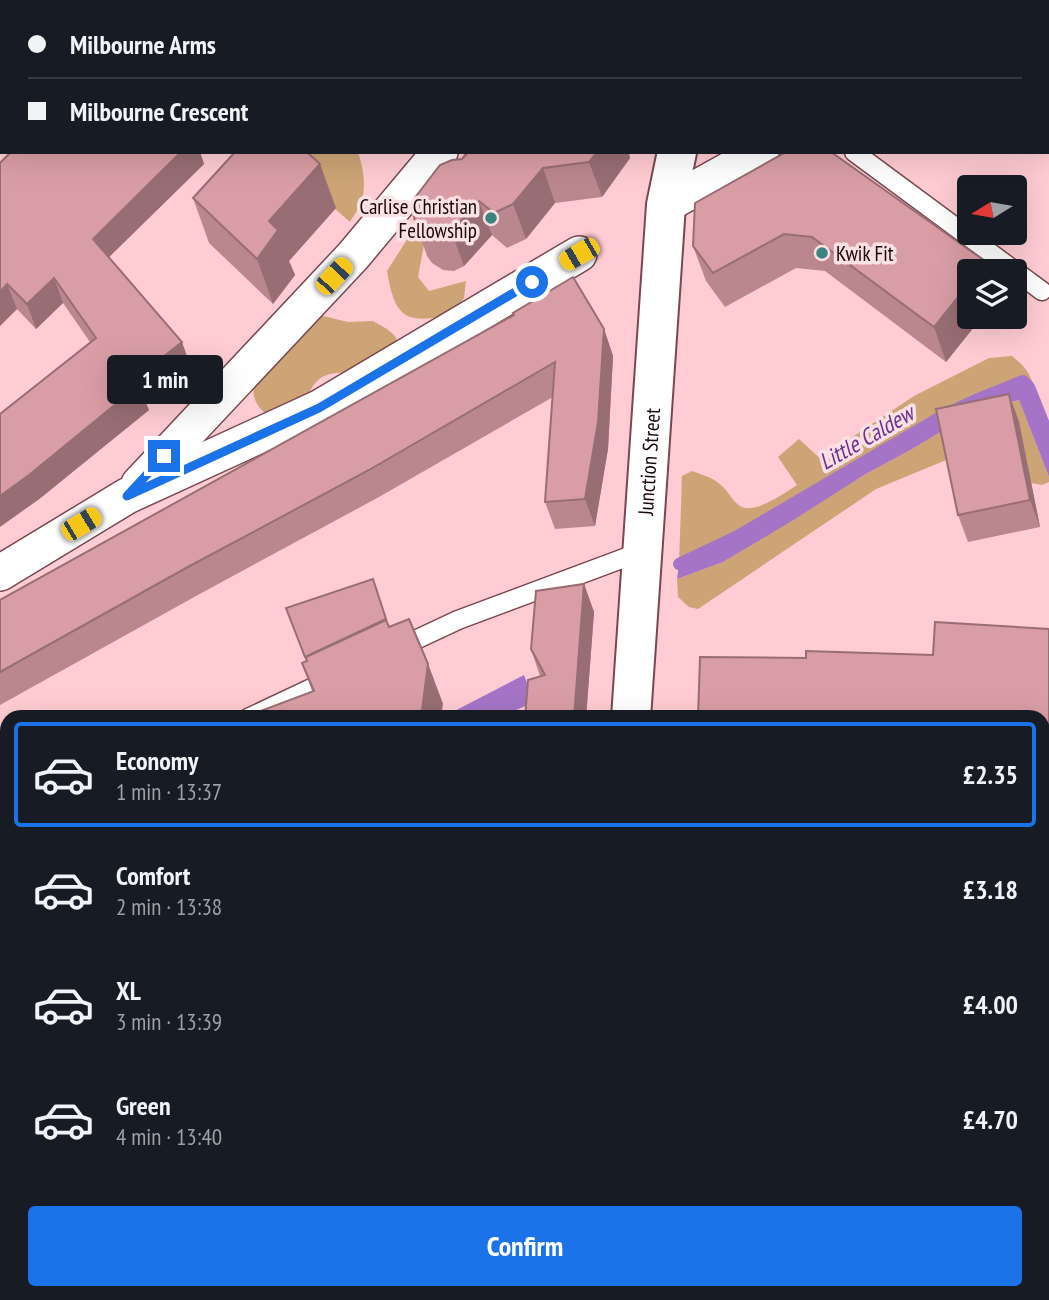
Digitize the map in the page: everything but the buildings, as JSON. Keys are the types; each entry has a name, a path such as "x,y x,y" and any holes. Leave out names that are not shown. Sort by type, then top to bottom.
{"street":[{"name":"Junction Street","path":"632,710 666,205 677,154"},
{"path":"666,205 757,154"},
{"path":"127,496 353,256 430,155"},
{"path":"0,573 127,496 319,408 579,254"}],"lane":[{"path":"857,154 1042,291"},
{"path":"384,654 458,620 643,551"},
{"path":"265,710 347,671"}],"shaded area":[{"path":"272,154 359,154 364,190 360,205 350,222"},
{"path":"465,154 514,154 426,234 418,277 429,291 466,281 464,298 453,314 414,318 399,309 387,271"},
{"path":"315,314 348,322 373,321 395,336 400,349 377,369 325,376 312,388 307,400 266,414 255,400 254,382"},
{"path":"1012,356 1031,378 1037,407 1029,387 946,414 736,537 679,564 682,476 692,471 704,475 719,483 742,507 758,506 797,485 778,457 799,439 824,462 848,440 914,396 989,358"},
{"path":"1023,381 1029,387 1049,437 1049,477 1019,400 975,411 864,475 723,562 677,579 679,564 736,537 946,414"},
{"path":"1019,400 1049,482 1042,485 1031,483 1018,422 951,458 876,489 698,609 689,607 678,597 677,579 723,562 864,475 975,411"},
{"path":"524,675 534,702 516,710 456,710"}],"waterway":[{"name":"Little Caldew","path":"679,564 736,537 946,414 1023,381 1029,387 1049,437"}],"place":[{"name":"Carlise Christian Fellowship","path":"491,218"},
{"name":"Kwik Fit","path":"822,253"}],"route":[{"path":"164,456 127,496 319,408 532,282"}]}
